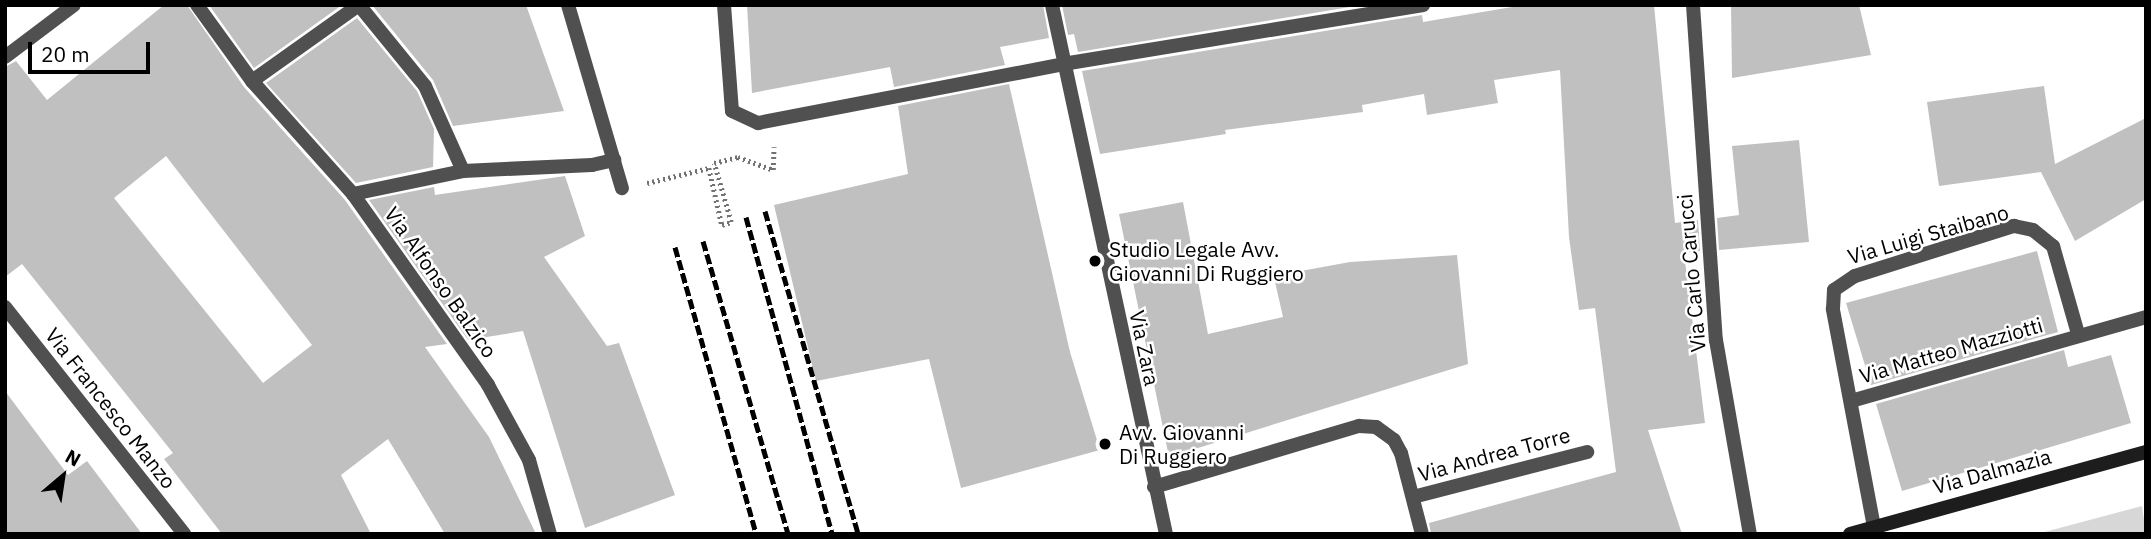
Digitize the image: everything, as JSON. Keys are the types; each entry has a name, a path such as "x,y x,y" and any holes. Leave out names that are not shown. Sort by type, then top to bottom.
{"main road":[{"name":"Via Dalmazia","path":"1850,534 2146,452"}],"street":[{"name":"Via Alfonso Balzico","path":"197,5 252,81 353,194 488,385 529,460 550,534"},
{"path":"252,81 359,5 425,86 463,171"},
{"path":"568,5 622,188"},
{"path":"724,5 732,111 758,122 775,121 1063,64 1423,5"},
{"name":"Via Zara","path":"1052,5 1166,534"},
{"name":"Via Carlo Carucci","path":"1693,5 1716,340 1751,534"},
{"path":"5,57 65,8"},
{"path":"353,194 463,171 592,165 614,160"},
{"name":"Via Luigi Staibano","path":"1851,401 1834,290 1855,276 2014,226 2034,230 2053,246 2078,334"},
{"name":"Via Francesco Manzo","path":"5,307 184,534"},
{"name":"Via Matteo Mazziotti","path":"1874,527 1851,401 2078,334 2146,317"},
{"name":"Via Andrea Torre","path":"1154,488 1367,426 1376,427 1394,440 1422,534"},
{"name":"Via Andrea Torre","path":"1413,497 1587,452"}],"path":[{"path":"622,188 709,168 722,225 731,222 714,163 738,157 774,170 775,121"}],"shaded area":[{"path":"2142,506 2146,534 2037,534"}],"building":[{"path":"164,5 187,5 244,87 345,200 447,344 425,347 489,437 536,534 445,534 388,439 341,475 371,534 222,534 164,459 173,453 22,264 5,277 5,67 16,61 47,100","holes":["166,156 312,345 263,383 114,198"]},
{"path":"209,5 342,5 254,68"},
{"path":"372,5 526,5 564,111 453,126 433,80"},
{"path":"747,5 1043,5 1049,38 1000,47 1005,65 894,87 890,67 752,93"},
{"path":"1062,5 1362,5 1078,52 1074,34 1068,35"},
{"path":"1524,5 1654,5 1675,223 1698,220 1700,251 1684,253 1705,423 1648,430 1682,534 1431,534 1429,523 1616,472 1595,308 1579,310 1569,237 1560,70 1494,80 1498,103 1427,115 1424,94 1362,105 1363,112 1225,130 1226,134 1100,154 1082,71 1422,15 1423,22"},
{"path":"1731,5 1859,5 1871,55 1732,78"},
{"path":"357,18 417,91 434,129 433,167 356,183 266,83"},
{"path":"1009,84 1070,352 1100,450 961,488 929,359 816,381 774,205 908,174 898,106"},
{"path":"2044,86 2055,164 2146,118 2146,199 2075,241 2041,172 1939,186 1927,102"},
{"path":"1799,140 1809,242 1719,250 1717,218 1739,215 1732,146"},
{"path":"565,176 585,236 544,257 607,346 619,343 675,495 585,528 523,331 468,340 369,200 434,187 435,195"},
{"path":"1183,202 1208,334 1283,317 1275,282 1300,276 1301,271 1350,262 1457,255 1468,364 1169,457 1119,214"},
{"path":"2037,251 2058,332 1871,385 1846,303"},
{"path":"2064,350 2068,367 2111,355 2131,423 1902,491 1876,404"},
{"path":"5,391 68,475 87,461 142,534 5,534"}],"railway":[{"path":"765,211 858,534"},
{"path":"746,217 832,534"},
{"path":"703,241 788,534"},
{"path":"675,247 756,534"}],"place":[{"name":"Studio Legale Avv. Giovanni Di Ruggiero","path":"1095,261"},
{"name":"Avv. Giovanni Di Ruggiero","path":"1105,444"}]}
